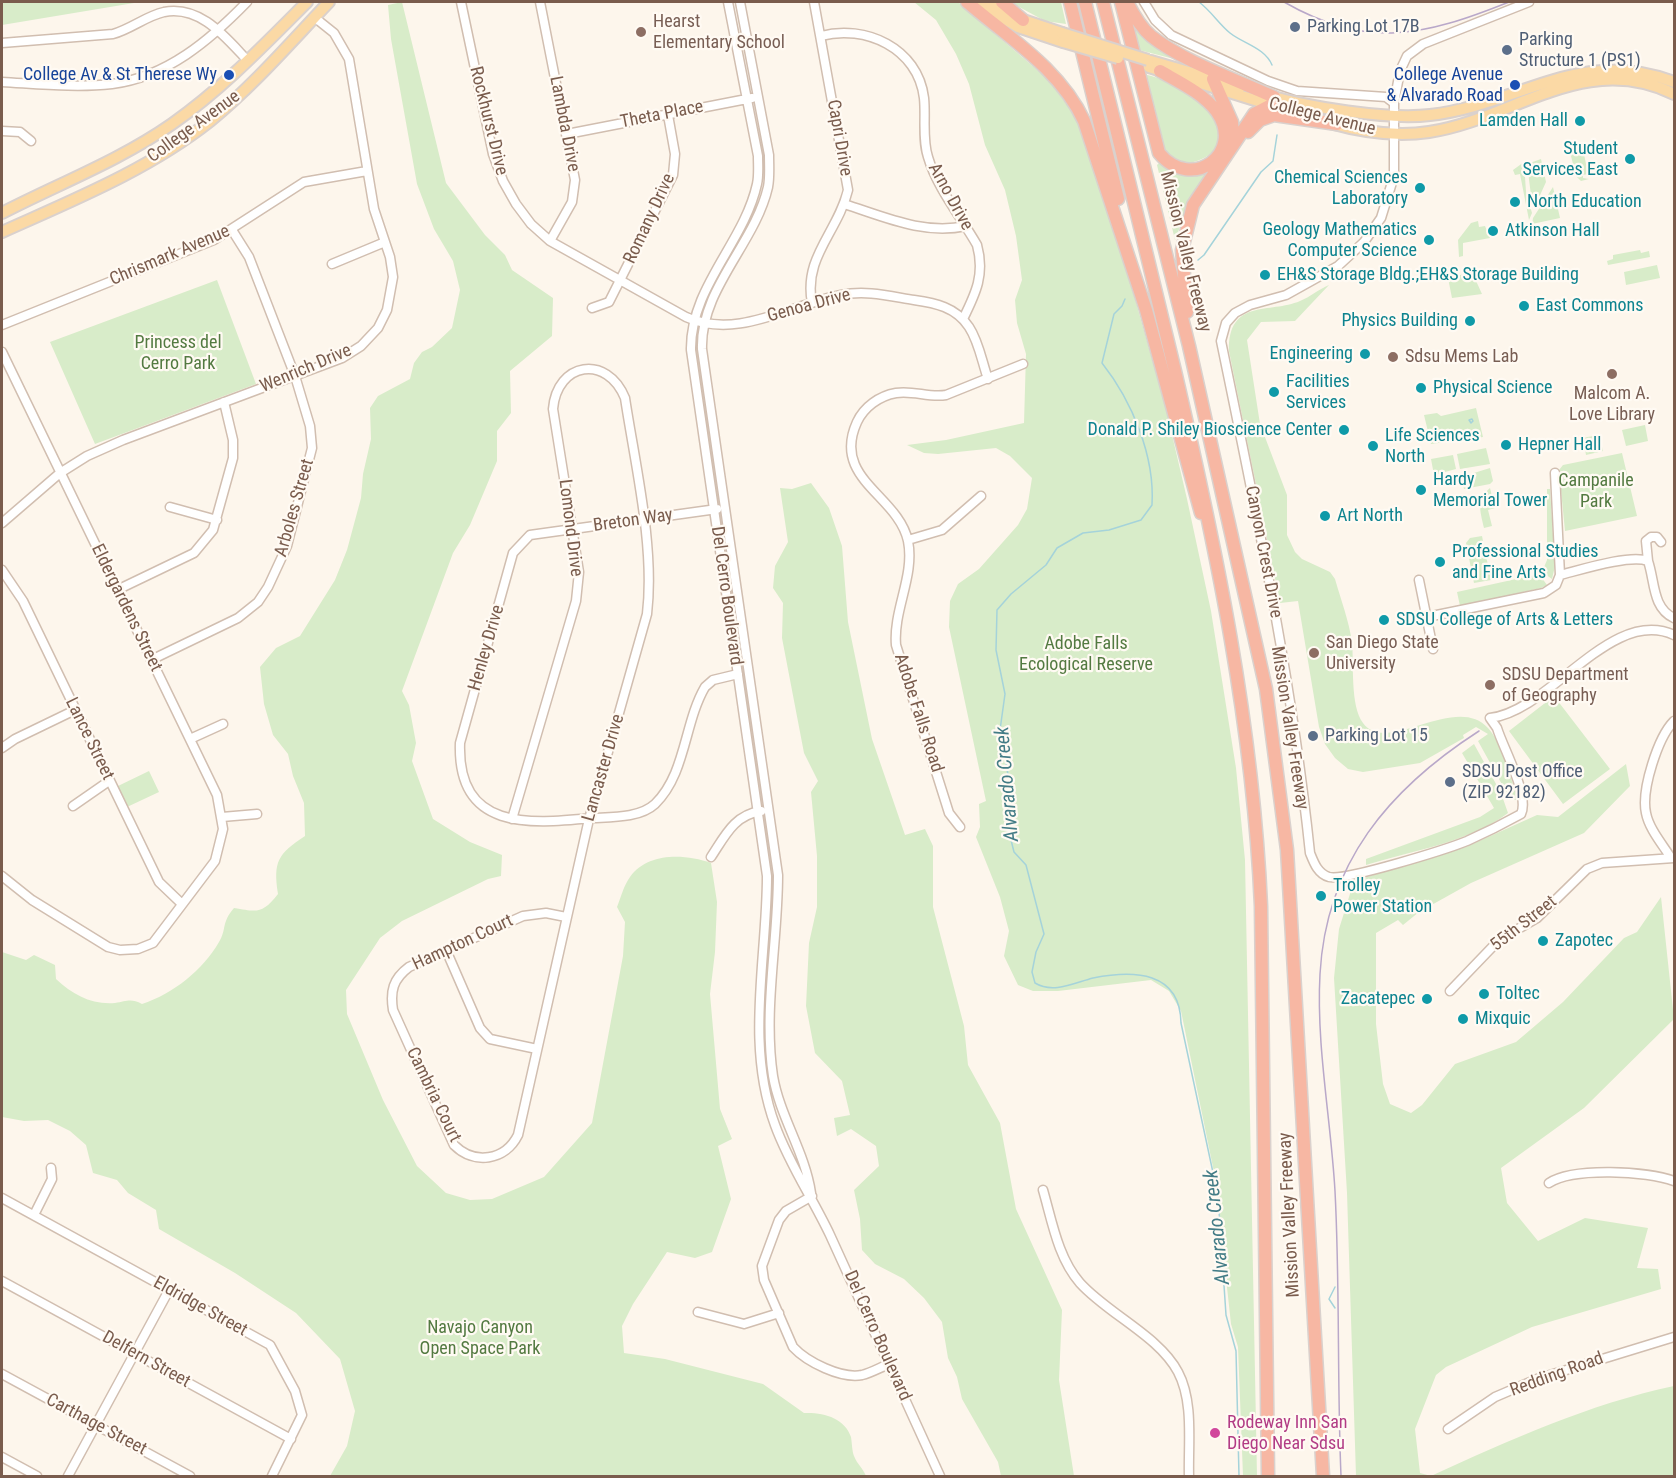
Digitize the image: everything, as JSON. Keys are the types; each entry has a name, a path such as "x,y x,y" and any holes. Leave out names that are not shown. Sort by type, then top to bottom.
{"highway":[{"path":"967,2 1041,62 1075,104 1089,134 1146,310"},
{"path":"1002,2 1023,20"},
{"path":"1070,2 1185,462 1223,586"},
{"name":"Mission Valley Freeway","path":"1085,2 1134,199 1223,586 1242,701 1259,862 1268,1476"},
{"name":"Mission Valley Freeway","path":"1103,2 1189,346 1258,642 1281,790 1288,861 1323,1476"},
{"path":"1120,2 1159,153 1171,165 1181,169 1194,170 1208,165 1222,149 1225,140 1224,125 1208,102 1152,66"},
{"path":"1127,2 1134,17 1150,35 1171,49 1272,101 1254,114 1201,190 1190,214 1182,250 1189,346"},
{"path":"1216,84 1232,122 1232,146"},
{"path":"1190,214 1239,144 1260,120 1278,115 1307,122 1337,124"}],"main road":[{"name":"College Avenue","path":"2,213 147,140 196,107 248,61 307,2"},
{"name":"College Avenue","path":"2,232 118,178 177,144 210,120 262,75 329,2"},
{"name":"College Avenue","path":"977,2 1017,27 1063,38 1216,84 1337,124 1395,134 1431,132 1462,124 1555,88 1579,83 1626,81 1674,94"},
{"name":"College Avenue","path":"991,2 1063,38"},
{"name":"College Avenue","path":"1152,66 1216,84"},
{"name":"College Avenue","path":"1272,101 1395,116 1440,113 1589,71 1642,73 1674,82"}],"street":[{"path":"183,11 185,2"},
{"path":"2,82 83,85 128,81 155,72 181,58 219,31 247,2"},
{"name":"Rockhurst Drive","path":"461,2 493,154 503,182 531,224 550,241 693,320"},
{"name":"Lambda Drive","path":"540,2 567,134 575,191 550,241"},
{"name":"Del Cerro Boulevard","path":"728,2 758,156 757,186 699,304 693,320 692,350 767,876 767,912 758,1021 763,1081 774,1124 797,1177 812,1196 940,1476"},
{"name":"Del Cerro Boulevard","path":"740,2 769,155 768,189 704,324 702,349 778,875 770,1045 774,1078 785,1120 808,1172 812,1196"},
{"name":"Capri Drive","path":"812,303 808,286 812,266 844,204 847,178 814,2"},
{"path":"1144,2 1155,20 1171,35 1268,81 1297,91 1386,97 1394,103"},
{"name":"Canyon Crest Drive","path":"1529,2 1414,48 1402,64 1394,103 1394,176 1381,218 1364,242 1338,266 1286,295 1241,308 1226,323 1221,341 1280,633 1295,729 1310,853 1314,864 1319,871 1332,878 1354,874 1464,842 1521,814 1525,807 1522,795 1497,728 1490,718 1520,710 1602,649 1626,635 1648,630 1674,635"},
{"path":"2,43 113,34 128,30 163,12 183,11 201,18 219,31 248,61"},
{"name":"Wenrich Drive","path":"2,523 60,473 87,456 123,440 342,358 361,346 378,328 387,310 393,288 390,256 374,209 349,59 334,33 314,17"},
{"name":"Arno Drive","path":"821,36 840,30 869,34 900,52 914,71 924,96 929,162 977,245 981,269 975,297 963,319"},
{"name":"Theta Place","path":"567,134 758,97"},
{"name":"Romany Drive","path":"592,308 609,302 673,175 675,154 668,114"},
{"path":"2,131 20,132 31,141"},
{"name":"Chrismark Avenue","path":"2,325 214,240 304,182 367,171"},
{"path":"844,204 922,228 945,230 966,226"},
{"name":"Arboles Street","path":"151,660 238,618 258,602 268,587 287,546 312,448 310,426 295,376 249,256 232,230"},
{"path":"332,264 384,242"},
{"name":"Genoa Drive","path":"693,320 721,327 812,303 865,292 936,303 963,319"},
{"path":"963,319 974,337 988,379"},
{"name":"Eldergardens Street","path":"2,352 217,795 222,817 221,843 210,868 153,943 130,951 108,947 32,900 2,876"},
{"path":"981,496 942,530 908,540 901,524 857,471 851,445 853,432 867,408 885,396 905,392 934,397 946,395 1023,364"},
{"name":"Lomond Drive","path":"512,819 576,601 579,572 553,409 554,396 566,377 586,368 610,375 620,387 625,398"},
{"name":"Lancaster Drive","path":"518,1135 589,819 647,614 649,597 643,519 625,398"},
{"path":"117,590 194,553 213,531 232,458 233,440 224,402"},
{"path":"1427,617 1544,593 1556,585 1560,575 1555,473"},
{"path":"170,507 216,520"},
{"name":"Breton Way","path":"513,553 530,535 724,508"},
{"path":"1661,542 1657,537 1651,537 1646,541 1648,561 1659,605 1663,611 1674,618"},
{"name":"Adobe Falls Road","path":"908,540 909,566 896,619 896,645 949,813 960,827"},
{"name":"Henley Drive","path":"512,819 500,817 483,807 470,791 459,761 460,743 513,553"},
{"path":"1560,575 1641,558 1648,561"},
{"name":"Lance Street","path":"2,570 22,601 159,882 182,904"},
{"path":"1419,580 1433,649"},
{"path":"512,819 524,822 589,819 628,815 654,805 671,782 705,687 713,680 738,674"},
{"path":"2,748 15,739 75,710"},
{"path":"1673,858 1646,814 1644,796 1662,736 1674,721"},
{"path":"190,739 223,724"},
{"path":"73,806 109,781"},
{"path":"711,857 735,821 745,814 768,810"},
{"path":"222,817 257,814"},
{"name":"55th Street","path":"1450,991 1499,940 1537,918 1587,869 1602,863 1673,858"},
{"name":"Hampton Court","path":"393,1010 392,986 400,974 446,950 523,916 546,913 566,917"},
{"path":"446,950 480,1028 490,1039 537,1049"},
{"name":"Cambria Court","path":"393,1010 458,1149 473,1157 490,1158 505,1152 518,1135"},
{"path":"34,1215 52,1179 51,1168"},
{"path":"1549,1183 1567,1176 1633,1172 1658,1175 1674,1181"},
{"path":"1043,1190 1061,1253 1080,1284 1158,1349 1178,1373 1187,1407 1189,1476"},
{"path":"812,1196 786,1211 779,1220 762,1266 764,1280 794,1347 801,1355 846,1376 862,1375 889,1364"},
{"name":"Eldridge Street","path":"2,1198 270,1345 280,1361 301,1410 301,1420 272,1476"},
{"name":"Delfern Street","path":"2,1281 291,1439"},
{"path":"68,1476 169,1290"},
{"path":"698,1312 744,1324 779,1313"},
{"name":"Redding Road","path":"1448,1429 1495,1397 1538,1379 1674,1337"},
{"name":"Carthage Street","path":"2,1374 190,1476"},
{"path":"2,1457 37,1476"}],"green space":[{"path":"2,2 140,2 2,25"},
{"name":"Navajo Canyon Open Space Park","path":"402,2 446,183 485,235 505,255 512,270 553,298 552,336 510,371 511,413 497,431 497,461 470,525 453,553 402,691 409,705 416,743 412,761 433,819 470,842 502,855 501,876 488,879 402,921 380,938 346,990 347,1014 383,1100 417,1166 446,1193 470,1200 492,1199 544,1177 592,1123 623,956 625,922 617,907 628,880 638,869 657,859 679,857 711,863 717,902 710,994 720,1109 732,1139 718,1146 731,1199 712,1252 695,1258 667,1252 633,1304 622,1326 624,1353 665,1359 763,1384 804,1413 826,1415 839,1421 848,1430 854,1456 866,1476 330,1476 347,1446 355,1411 340,1359 296,1313 235,1273 159,1229 156,1210 128,1193 117,1180 93,1173 86,1145 70,1131 48,1120 24,1121 2,1117 2,952 26,960 34,955 55,965 56,979 69,990 91,1001 115,1003 132,1001 142,1004 154,1000 186,980 205,962 219,942 227,918 234,908 254,911 272,901 278,894 276,874 280,859 289,848 305,836 304,803 293,776 288,754 273,735 264,704 260,667 276,648 300,636 335,580 347,550 361,498 363,474 371,439 370,408 378,396 410,379 414,363 422,352 432,347 452,328 460,290 453,261 434,229 417,184 391,39 388,5"},
{"name":"Adobe Falls Ecological Reserve","path":"914,2 958,2 1049,80 1075,116 1136,302 1166,409 1187,499 1211,611 1236,768 1245,860 1257,1476 1243,1476 1238,1347 1231,1324 1215,1177 1181,1011 1169,991 1151,980 1058,991 1033,991 1018,985 1004,956 1009,931 1000,897 976,837 980,827 979,804 986,801 949,627 950,601 958,584 979,569 1018,525 1027,509 1032,478 1010,456 996,448 938,454 924,453 907,445 946,440 1024,423 1026,354 1017,323 1015,300 1022,280 1016,236 1005,190 985,145 969,84 956,54 936,20"},
{"path":"1010,2 1061,2 1066,24 1045,21"},
{"path":"1131,22 1182,61 1139,50"},
{"path":"1143,74 1162,79 1190,93 1212,113 1220,133 1219,142 1209,155 1190,163 1179,164 1162,148"},
{"path":"1583,149 1588,174 1583,175 1583,178 1589,179 1581,181 1576,176 1570,152"},
{"path":"1541,159 1546,182 1536,204 1532,203 1527,164"},
{"path":"1161,161 1179,174 1207,172 1189,203 1175,240 1157,165"},
{"path":"1524,162 1526,192 1532,213 1529,220 1520,174 1515,175 1513,170"},
{"path":"1553,187 1560,218 1532,224 1533,218"},
{"path":"1478,221 1479,227 1485,226 1490,238 1463,243 1463,256 1459,257 1458,240 1471,223"},
{"path":"1640,250 1641,253 1649,251 1650,257 1608,265 1607,261 1613,259 1613,255"},
{"path":"1657,265 1660,278 1626,285 1624,272"},
{"path":"1472,272 1482,294 1452,298 1448,278"},
{"name":"Princess del Cerro Park","path":"217,280 256,384 95,444 50,342"},
{"path":"1329,285 1295,321 1261,322 1247,340 1260,424 1287,495 1287,535 1295,552 1302,559 1330,572 1335,579 1351,634 1354,696 1363,723 1374,731 1388,733 1440,719 1458,717 1474,719 1488,728 1498,742 1517,795 1516,800 1510,799 1478,741 1488,734 1476,727 1463,735 1464,738 1420,763 1363,772 1348,769 1335,758 1325,744 1319,727 1298,601 1280,603 1229,351 1235,323 1243,315 1300,301"},
{"path":"1476,408 1483,437 1431,444 1424,415 1437,413 1441,416"},
{"path":"1645,425 1648,441 1626,446 1622,430"},
{"path":"1599,435 1603,451 1586,455 1585,449 1581,450 1582,438"},
{"path":"1486,448 1490,464 1460,469 1457,454"},
{"name":"Campanile Park","path":"1622,453 1637,516 1565,531 1559,470 1563,465"},
{"path":"1453,455 1456,469 1434,475 1431,459"},
{"path":"1490,468 1493,481 1490,484 1464,489 1461,477"},
{"path":"811,483 829,508 842,546 848,622 872,739 905,835 925,829 933,846 933,907 964,1026 968,1065 1000,1123 1016,1209 1062,1310 1059,1380 1074,1476 1001,1476 998,1462 962,1399 957,1377 948,1358 942,1322 924,1298 904,1279 875,1264 862,1250 860,1219 854,1190 879,1166 876,1146 851,1129 837,1136 834,1118 850,1115 842,1081 815,1053 806,1006 809,943 817,907 817,856 811,792 818,781 804,753 782,638 783,603 773,588 775,566 788,542 780,488 792,489"},
{"path":"1490,488 1495,508 1488,510 1492,526 1484,528 1480,511 1481,501"},
{"path":"1547,489 1550,489 1555,566 1552,579 1542,572 1547,560"},
{"path":"1482,536 1491,580 1474,583 1466,543 1470,538"},
{"path":"1539,574 1547,585 1541,588 1460,606 1457,592"},
{"path":"1554,696 1610,769 1563,804 1509,731"},
{"path":"1474,744 1501,793 1508,813 1493,823 1458,839 1366,865 1366,859 1480,817 1494,808 1462,753"},
{"path":"1626,764 1630,786 1584,833 1471,883 1419,912 1403,925 1398,920 1376,933 1376,1024 1383,1084 1390,1104 1411,1113 1422,1105 1455,1064 1516,1042 1563,1002 1624,938 1637,932 1661,897 1674,1019 1584,1108 1501,1168 1507,1203 1538,1241 1585,1218 1648,1228 1637,1268 1658,1269 1661,1289 1532,1327 1446,1367 1436,1375 1415,1429 1420,1473 1431,1476 1356,1476 1347,1193 1334,978 1339,929 1354,881 1466,847 1537,815 1558,817"},
{"path":"149,771 159,792 127,807 118,786"},
{"path":"1674,1386 1674,1476 1431,1476 1520,1436 1581,1413"}],"waterway":[{"name":"Alvarado Creek","path":"1199,2 1230,33 1259,50 1272,65"},
{"name":"Alvarado Creek","path":"1198,260 1204,255 1261,172 1273,161 1277,135"},
{"name":"Alvarado Creek","path":"1125,299 1114,314 1102,363 1123,394 1139,430 1150,467 1152,505 1141,520 1109,530 1083,533 1057,548 1046,565 1011,594 997,610 996,650 1005,694 1000,730 1010,786 1011,840 1014,852 1026,865 1044,934 1036,952 1032,972 1035,983 1056,988 1093,978 1124,974 1139,975 1164,984 1173,993 1179,1006 1218,1196 1226,1315 1236,1351 1239,1476"},
{"path":"1472,419 1473,421 1471,423 1469,420 1472,419"},
{"path":"1335,1287 1329,1299 1335,1308"}],"tram line":[{"path":"1284,2 1314,17 1343,27 1370,32 1396,33 1423,30 1450,23 1509,2"},
{"path":"1341,1476 1335,1191 1319,1001 1325,934 1335,897 1349,864 1368,833 1391,804 1417,778 1479,731"}],"place":[{"name":"Parking Lot 17B","path":"1295,27"},
{"name":"Hearst Elementary School","path":"641,32"},
{"name":"Parking Structure 1 (PS1)","path":"1507,50"},
{"name":"College Av & St Therese Wy","path":"229,75"},
{"name":"College Avenue & Alvarado Road","path":"1515,85"},
{"name":"Lamden Hall","path":"1580,121"},
{"name":"Student Services East","path":"1630,159"},
{"name":"Chemical Sciences Laboratory","path":"1420,188"},
{"name":"North Education","path":"1515,202"},
{"name":"Atkinson Hall","path":"1493,231"},
{"name":"Geology Mathematics Computer Science","path":"1429,240"},
{"name":"EH&S Storage Bldg.;EH&S Storage Building","path":"1265,275"},
{"name":"East Commons","path":"1524,306"},
{"name":"Physics Building","path":"1470,321"},
{"name":"Engineering","path":"1365,354"},
{"name":"Sdsu Mems Lab","path":"1393,357"},
{"name":"Malcom A. Love Library","path":"1612,374"},
{"name":"Physical Science","path":"1421,388"},
{"name":"Facilities Services","path":"1274,392"},
{"name":"Donald P. Shiley Bioscience Center","path":"1344,430"},
{"name":"Hepner Hall","path":"1506,445"},
{"name":"Life Sciences North","path":"1373,446"},
{"name":"Hardy Memorial Tower","path":"1421,490"},
{"name":"Art North","path":"1325,516"},
{"name":"Professional Studies and Fine Arts","path":"1440,562"},
{"name":"SDSU College of Arts & Letters","path":"1384,620"},
{"name":"San Diego State University","path":"1314,653"},
{"name":"SDSU Department of Geography","path":"1490,685"},
{"name":"Parking Lot 15","path":"1313,736"},
{"name":"SDSU Post Office (ZIP 92182)","path":"1450,782"},
{"name":"Trolley Power Station","path":"1321,896"},
{"name":"Zapotec","path":"1543,941"},
{"name":"Toltec","path":"1484,994"},
{"name":"Zacatepec","path":"1427,999"},
{"name":"Mixquic","path":"1463,1019"},
{"name":"Rodeway Inn San Diego Near Sdsu","path":"1215,1433"}]}
